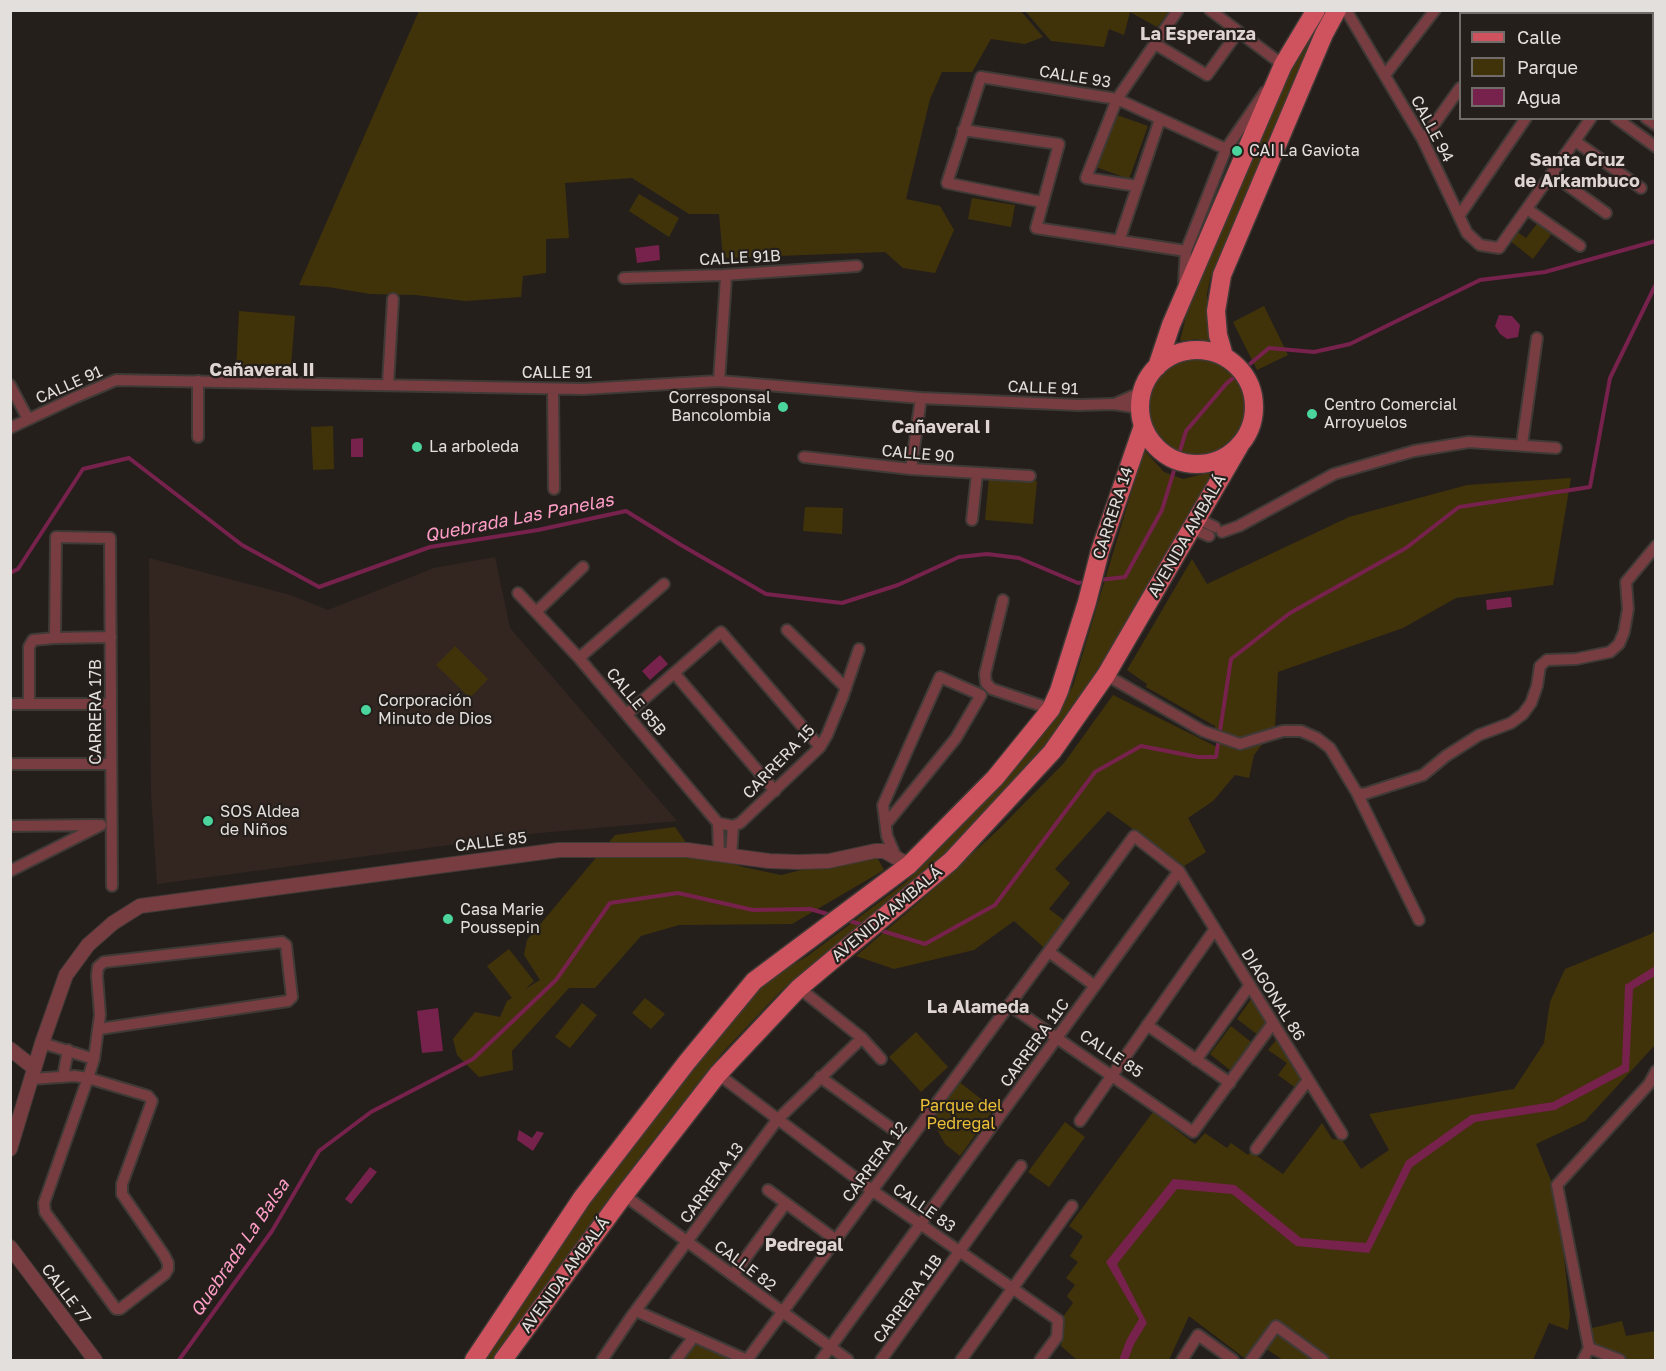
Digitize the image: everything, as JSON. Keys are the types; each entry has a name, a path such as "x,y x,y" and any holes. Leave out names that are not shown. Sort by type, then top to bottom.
{"main road":[{"path":"1229,359 1218,335 1216,311 1222,275 1324,34 1337,10"},
{"path":"1157,367 1174,355 1194,350 1214,352 1229,359 1246,375 1253,391 1255,414 1252,425 1240,445 1218,461 1209,464 1180,464 1158,449 1146,434 1142,408 1147,381 1157,367 1171,325 1283,65 1312,12"},
{"name":"CARRERA 14","path":"1087,602 1142,408"},
{"name":"AVENIDA AMBALÁ","path":"503,1360 624,1195 718,1074 799,988 951,861 1052,752 1106,675 1240,445"},
{"name":"AVENIDA AMBALÁ","path":"474,1360 582,1198 687,1062 754,981 867,896 902,861 995,778 1051,709 1059,691 1087,602"}],"street":[{"path":"1137,186 1086,178 1117,99 1178,10"},
{"path":"1184,297 1186,251 1226,149 1283,65 1210,10"},
{"name":"CALLE 94","path":"1346,10 1424,140 1472,240 1480,245 1499,248 1527,209"},
{"path":"1385,75 1435,10"},
{"path":"1506,10 1512,12"},
{"path":"1155,44 1207,75 1238,32"},
{"name":"CALLE 93","path":"963,130 981,77 1117,99 1226,149"},
{"path":"1424,140 1459,91"},
{"path":"1119,241 1161,119"},
{"path":"1459,216 1525,120"},
{"path":"1580,246 1527,209 1590,120"},
{"path":"1619,120 1656,147"},
{"path":"1042,202 947,183 963,130 1059,144 1036,228 1186,251"},
{"path":"1575,141 1641,188"},
{"path":"1552,174 1606,213"},
{"name":"CALLE 91B","path":"624,278 724,275 856,266"},
{"path":"719,381 726,278 724,275"},
{"path":"388,384 393,299"},
{"path":"1522,444 1537,338"},
{"name":"CALLE 91","path":"10,428 116,380 553,389 719,381 921,398 1079,405 1113,404"},
{"path":"198,381 198,437"},
{"path":"10,385 28,419"},
{"path":"553,389 554,489"},
{"path":"911,469 921,398"},
{"path":"1113,404 1142,408"},
{"path":"1113,404 1142,408"},
{"path":"1194,523 1218,530 1239,526 1334,474 1414,451 1469,442 1556,448"},
{"name":"CALLE 90","path":"804,457 911,469 1030,476"},
{"path":"972,520 977,474"},
{"name":"CARRERA 17B","path":"55,638 56,537 110,538 111,764 106,825 112,886"},
{"path":"1356,793 1364,794 1423,775 1446,756 1479,735 1511,723 1523,714 1531,703 1537,686 1540,666 1547,660 1576,659 1611,652 1624,632 1628,609 1626,582 1656,546"},
{"path":"537,611 583,567"},
{"path":"579,658 664,584"},
{"name":"CALLE 85B","path":"518,593 579,658 718,823"},
{"path":"1003,600 985,674 986,683 992,689 1051,709"},
{"path":"787,630 846,688"},
{"path":"627,714 721,632 820,747"},
{"path":"29,704 29,647 33,640 111,637"},
{"name":"CARRERA 15","path":"733,826 740,823 820,747 846,688 859,649"},
{"path":"675,674 775,791"},
{"path":"1106,675 1203,731 1240,744 1283,731 1301,731 1317,738 1330,748 1356,793 1419,920"},
{"path":"886,830 956,738 981,695 940,677 883,805 886,830 902,861"},
{"path":"10,704 111,704"},
{"path":"10,764 111,764"},
{"path":"718,823 733,826 725,855 718,823"},
{"path":"10,826 106,825"},
{"path":"10,871 106,825"},
{"name":"CARRERA 12","path":"747,1360 1134,836 1179,871"},
{"name":"CALLE 85","path":"10,1149 42,1043 66,975 88,945 113,923 140,906 559,850 687,850 769,861 798,862 829,861 875,851 884,852 902,861"},
{"name":"DIAGONAL 86","path":"1179,871 1342,1134"},
{"name":"CARRERA 11C","path":"821,1360 1179,871"},
{"path":"1080,1121 1215,929"},
{"path":"10,1049 33,1074 88,1078 148,1096 152,1101 122,1184 122,1194 164,1255 168,1269 165,1274 117,1310 50,1222 44,1203 88,1078 94,1059 99,1029 97,971 100,964 282,942 286,945 292,997 288,1001 99,1029"},
{"path":"1049,952 1095,986"},
{"path":"1196,1060 1250,986"},
{"path":"799,988 862,1038 881,1059"},
{"name":"CALLE 85","path":"1009,1005 1193,1132 1230,1083"},
{"path":"1147,1025 1230,1083 1274,1023"},
{"name":"CARRERA 13","path":"602,1360 777,1120 862,1038"},
{"path":"42,1043 94,1059"},
{"path":"63,1077 68,1050"},
{"path":"1583,1360 1588,1348 1557,1185 1648,1084 1656,1071"},
{"name":"CALLE 83","path":"718,1074 873,1191 1058,1320 1057,1337 1040,1360"},
{"path":"820,1077 909,1141"},
{"path":"1256,1149 1308,1080"},
{"name":"CARRERA 11B","path":"881,1360 1021,1166"},
{"path":"768,1190 836,1240"},
{"name":"CALLE 82","path":"624,1195 848,1360"},
{"path":"733,1275 786,1203"},
{"path":"961,1360 1072,1206"},
{"name":"CALLE 77","path":"10,1247 94,1360"},
{"path":"636,1311 747,1360"},
{"path":"1251,1360 1276,1326 1323,1360"},
{"path":"1182,1360 1198,1335 1233,1360"},
{"path":"676,1360 690,1342"},
{"path":"1588,1348 1620,1360"}],"shaded area":[{"name":"Corporación Minuto de Dios","path":"495,557 510,628 677,821 539,833 157,884 151,793 149,558 290,595 328,610 434,568"}],"green space":[{"path":"1020,10 1043,37 1025,44 991,39 972,72 942,72 930,99 906,199 940,206 954,230 935,273 903,268 885,252 723,258 719,214 689,214 632,178 565,183 569,238 546,239 546,273 523,276 521,297 465,301 416,295 370,294 299,285 419,11"},
{"path":"1025,11 1169,11 1157,27 1130,12 1124,35 1109,29 1104,47 1051,41"},
{"path":"1324,11 1332,11 1297,71 1210,279 1207,294 1207,318 1215,344 1197,339 1180,341 1189,304 1259,145 1290,67"},
{"path":"1114,114 1148,126 1129,179 1096,167"},
{"path":"639,194 679,218 669,237 629,211"},
{"path":"972,198 1015,205 1011,227 968,219"},
{"path":"1539,221 1553,232 1533,259 1509,240 1516,231 1526,238"},
{"path":"1264,306 1288,355 1257,370 1233,322"},
{"path":"239,311 295,316 290,378 236,373"},
{"path":"1198,357 1217,361 1234,372 1245,389 1249,408 1245,427 1234,444 1217,455 1198,459 1179,455 1162,444 1151,427 1147,408 1151,389 1162,372 1179,361"},
{"path":"333,426 334,469 313,470 311,427"},
{"path":"1144,450 1164,472 1183,479 1212,472 1162,565 1084,694 1038,757 944,860 781,991 723,1052 640,1157 493,1360 480,1360 592,1199 759,986 809,955 906,882 944,844 1037,741 1073,686"},
{"path":"989,477 1037,481 1033,524 985,520"},
{"path":"1571,478 1553,585 1456,598 1403,628 1278,672 1275,727 1254,755 1249,778 1235,775 1213,801 1188,818 1206,852 1184,866 1108,811 1055,869 1070,883 1049,909 1069,924 1049,952 1014,921 974,950 894,969 856,956 998,830 1064,763 1113,695 1217,747 1215,726 1146,687 1147,684 1127,670 1192,559 1207,584 1349,517 1467,485"},
{"path":"805,507 843,508 842,534 803,531"},
{"path":"455,646 488,679 470,698 436,665"},
{"path":"675,827 692,851 743,867 781,875 874,852 884,870 792,924 679,925 641,936 595,988 569,988 512,1051 513,1070 479,1077 457,1055 453,1039 475,1012 500,1017 507,1001 512,998 487,966 509,949 534,981 525,989 540,980 524,955 527,940 615,835"},
{"path":"1655,930 1655,1045 1585,1121 1536,1144 1558,1198 1570,1315 1568,1330 1549,1323 1533,1360 1283,1360 1259,1344 1247,1360 1189,1316 1169,1360 1077,1360 1061,1346 1063,1317 1073,1303 1067,1296 1075,1285 1066,1278 1078,1262 1070,1256 1083,1236 1069,1226 1153,1112 1195,1144 1205,1133 1227,1148 1231,1143 1248,1155 1251,1152 1283,1174 1322,1123 1332,1139 1342,1140 1361,1169 1389,1150 1369,1114 1514,1089 1544,1043 1550,1002 1565,969 1651,934"},
{"path":"645,998 665,1014 651,1029 632,1013"},
{"path":"1252,998 1266,1024 1258,1035 1237,1019"},
{"path":"582,1003 597,1015 570,1048 555,1037"},
{"path":"1231,1026 1251,1042 1230,1070 1210,1054"},
{"path":"916,1032 948,1067 921,1092 889,1057"},
{"path":"1277,1039 1302,1080 1296,1088 1278,1075 1287,1063 1268,1050"},
{"name":"Parque del Pedregal","path":"958,1081 994,1109 960,1156 945,1144 931,1118"},
{"path":"1065,1122 1085,1137 1049,1187 1028,1172"},
{"path":"1622,1321 1626,1336 1655,1331 1655,1360 1629,1360 1590,1345 1588,1329"},
{"path":"698,1338 742,1360 682,1360"}],"water":[{"path":"659,245 660,260 637,263 635,248"},
{"path":"1499,315 1512,316 1520,325 1518,337 1507,339 1500,334 1495,326"},
{"path":"363,438 363,457 351,457 351,439"},
{"path":"1511,597 1512,607 1487,610 1486,600"},
{"path":"660,655 668,664 650,680 642,671"},
{"path":"1655,966 1655,976 1633,989 1629,1071 1555,1110 1475,1122 1412,1167 1369,1253 1296,1246 1232,1194 1177,1189 1117,1264 1147,1323 1134,1344 1128,1360 1119,1360 1127,1339 1139,1319 1106,1262 1173,1179 1235,1185 1301,1238 1366,1243 1406,1161 1471,1115 1553,1102 1622,1065 1625,985"},
{"path":"438,1008 443,1051 422,1053 417,1011"},
{"path":"519,1130 532,1138 537,1131 544,1133 533,1151 517,1140"},
{"path":"370,1167 377,1172 351,1204 345,1199"}],"waterway":[{"path":"1099,580 1125,577 1162,510 1186,431 1226,384 1269,348 1314,352 1350,344 1480,280 1545,272 1656,241"},
{"path":"879,930 925,944 995,905 1095,772 1141,746 1198,757 1216,757 1231,659 1290,613 1406,548 1459,507 1590,487 1610,378 1656,284"},
{"name":"Quebrada Las Panelas","path":"10,573 18,569 83,469 129,458 242,545 319,587 430,547 538,530 626,511 766,594 842,603 898,585 959,557 987,554 1019,558 1078,583 1086,582"},
{"name":"Quebrada La Balsa","path":"179,1360 272,1231 319,1151 371,1112 473,1059 556,980 610,903 678,893 753,910 810,909 831,915"},
{"name":"Quebrada La Balsa","path":"847,920 866,926"}],"place":[{"name":"CAI La Gaviota","path":"1237,151"},
{"name":"Corresponsal Bancolombia","path":"783,407"},
{"name":"Centro Comercial Arroyuelos","path":"1312,414"},
{"name":"La arboleda","path":"417,447"},
{"name":"Corporación Minuto de Dios","path":"366,710"},
{"name":"SOS Aldea de Niños","path":"208,821"},
{"name":"Casa Marie Poussepin","path":"448,919"}],"district":[{"name":"La Esperanza","path":"1198,34"},
{"name":"Santa Cruz de Arkambuco","path":"1577,170"},
{"name":"Cañaveral II","path":"262,370"},
{"name":"Cañaveral I","path":"941,427"},
{"name":"La Alameda","path":"978,1007"},
{"name":"Pedregal","path":"804,1245"}]}
